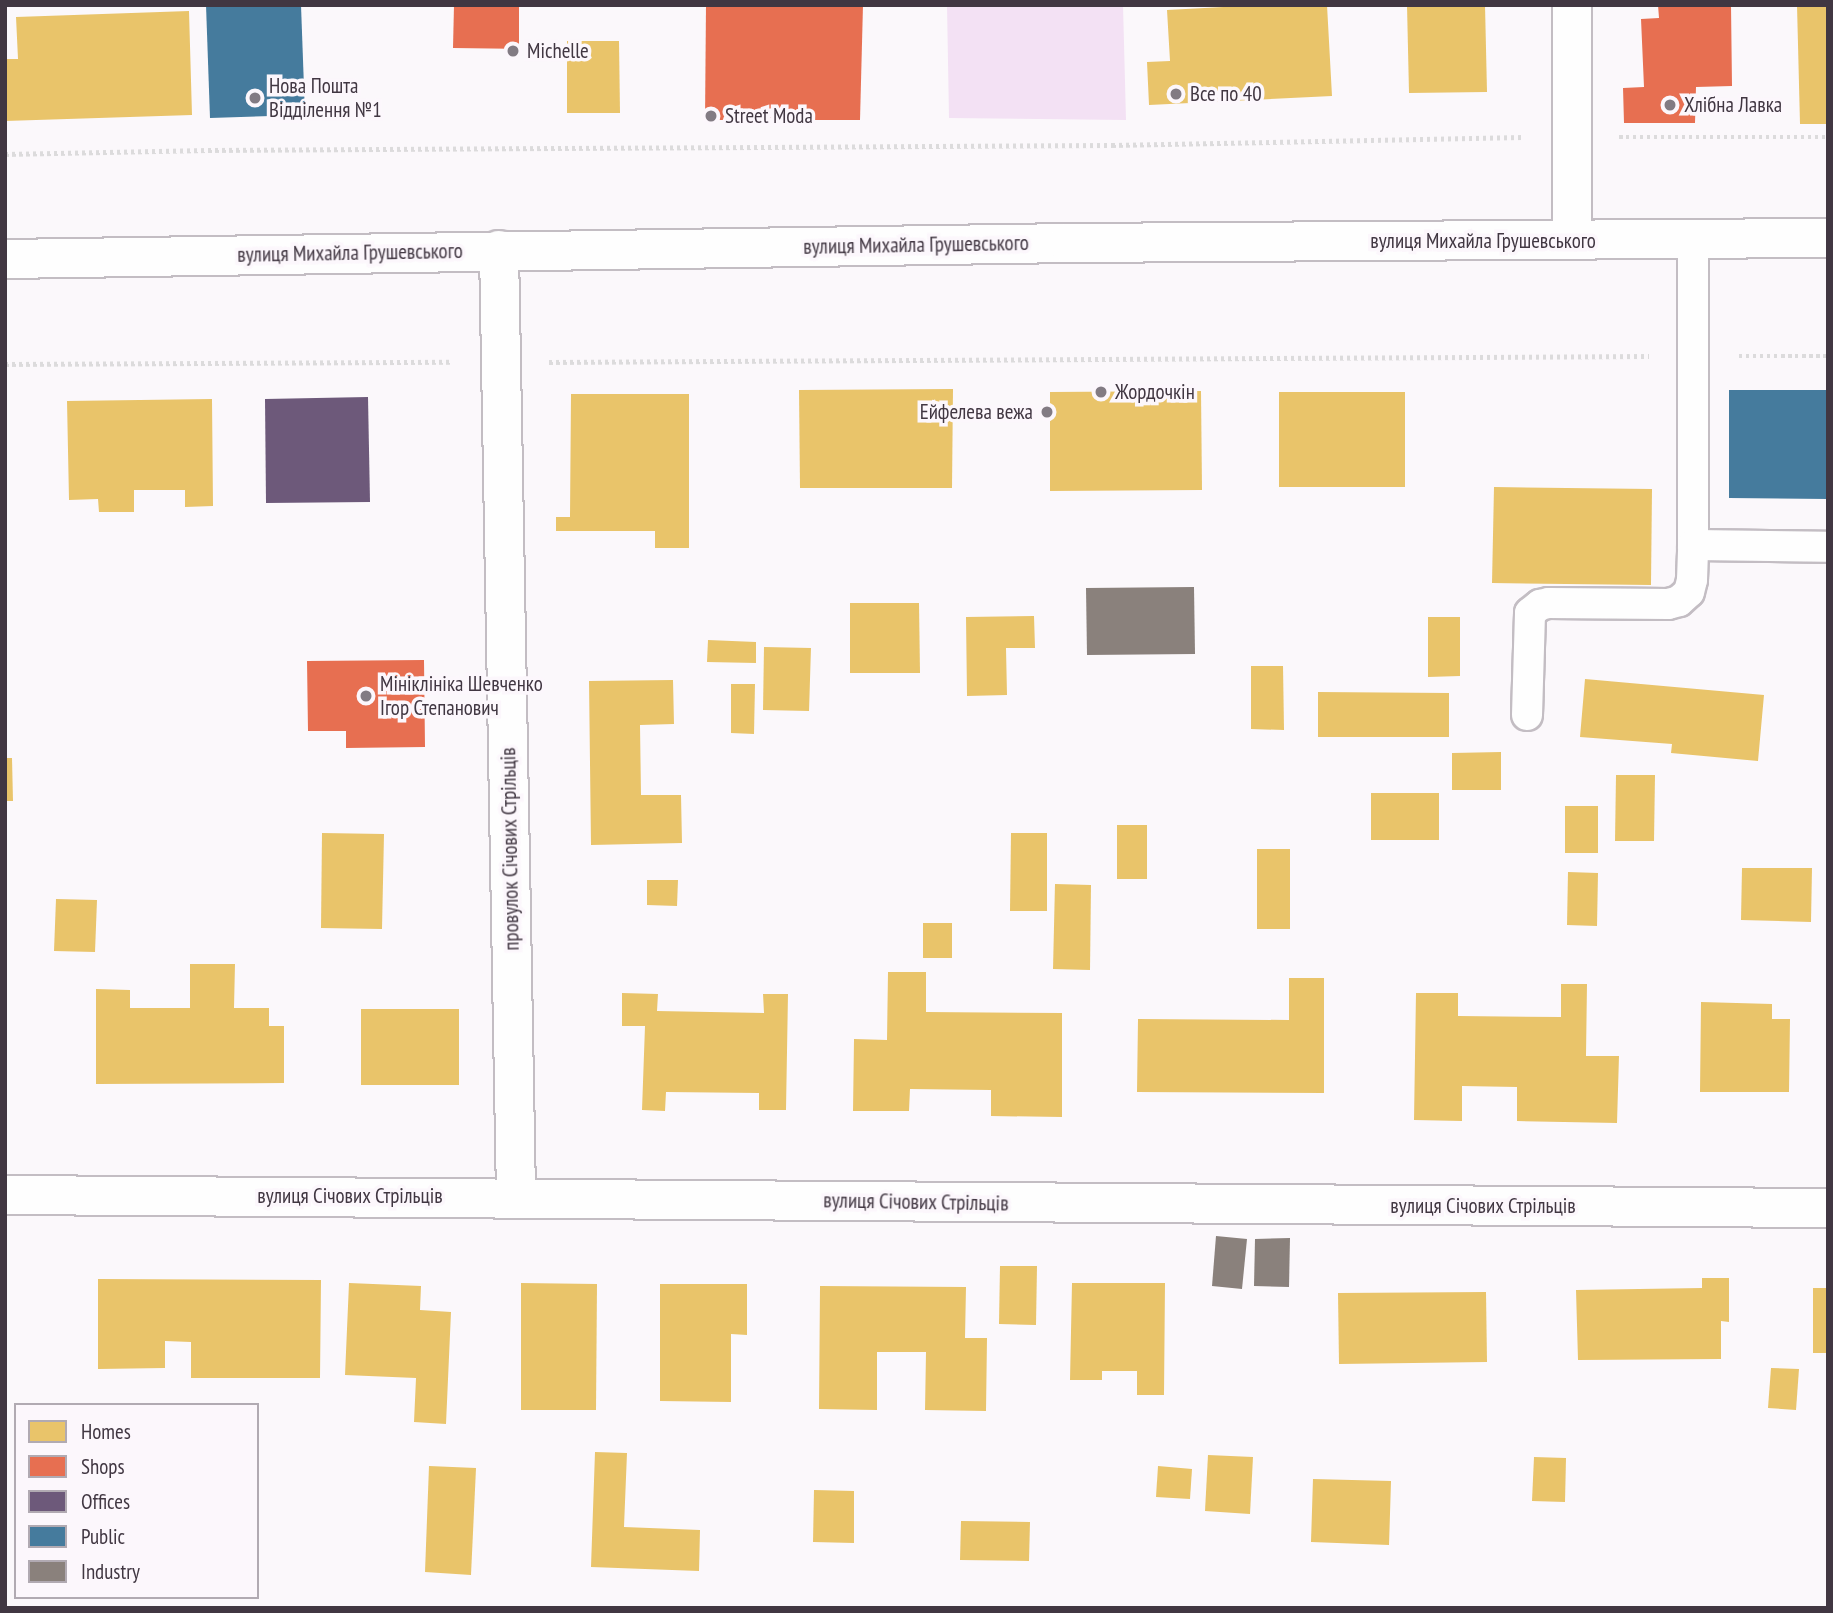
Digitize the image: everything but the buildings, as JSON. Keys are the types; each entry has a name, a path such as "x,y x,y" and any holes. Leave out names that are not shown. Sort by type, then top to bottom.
{"street":[{"path":"1572,5 1572,240"},
{"name":"вулиця Михайла Грушевського","path":"5,259 499,250 1828,238"},
{"name":"провулок Січових Стрільців","path":"499,250 516,1197"},
{"name":"вулиця Січових Стрільців","path":"5,1195 1828,1208"}],"lane":[{"path":"1527,715 1530,613 1540,605 1668,604 1679,601 1689,592 1693,545 1693,238"},
{"path":"1693,545 1828,547"}],"path":[{"path":"5,154 222,149 1112,145 1571,136 1828,137"},
{"path":"5,364 1828,356"}],"shaded area":[{"path":"947,5 1123,5 1126,120 949,118"}],"place":[{"name":"Michelle","path":"513,51"},
{"name":"Все по 40","path":"1176,94"},
{"name":"Нова Пошта Відділення №1","path":"255,98"},
{"name":"Хлібна Лавка","path":"1670,105"},
{"name":"Street Moda","path":"711,116"},
{"name":"Жордочкін","path":"1101,392"},
{"name":"Ейфелева вежа","path":"1047,412"},
{"name":"Мініклініка Шевченко Ігор Степанович","path":"366,696"}]}
